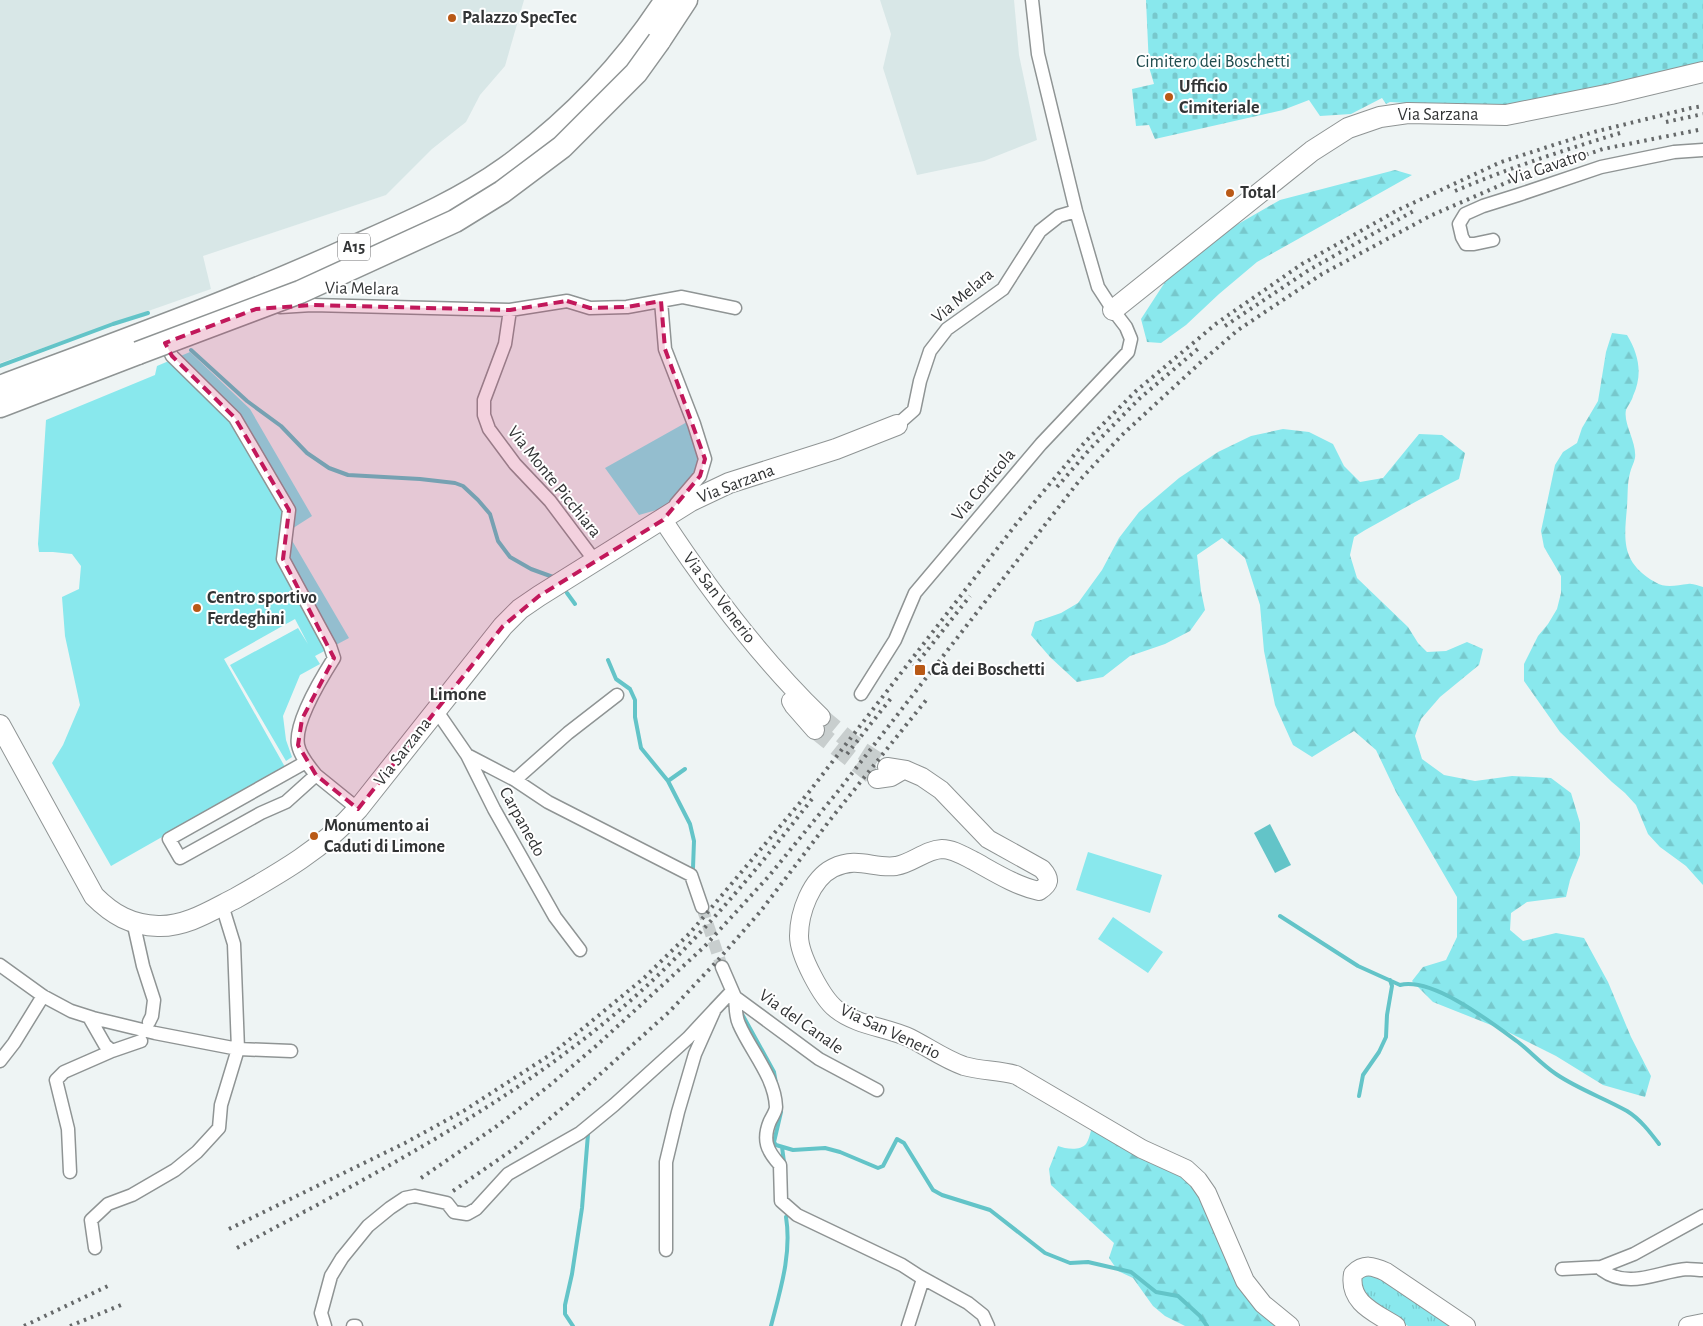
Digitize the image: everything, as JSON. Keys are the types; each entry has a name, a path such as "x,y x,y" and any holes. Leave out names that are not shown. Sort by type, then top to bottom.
{"highway":[{"name":"A15","path":"0,387 286,278 445,206 506,168 552,131 618,66 666,0"},
{"name":"A15","path":"0,406 300,292 455,221 502,192 562,148 636,73 686,0"}],"main road":[{"name":"Via Sarzana","path":"1113,310 1312,151 1348,128 1380,116 1408,113 1506,115 1552,107 1703,72"},
{"name":"Via Sarzana","path":"0,725 94,896 119,917 159,926 184,922 222,905 276,876 336,833 358,809 503,626 539,596 691,501 729,483 836,449 897,425"}],"street":[{"name":"Via Corticola","path":"861,694 895,640 915,593 1041,444 1128,352 1131,339 1126,327 1098,287 1076,211 1038,54 1032,0"},
{"name":"Via Gavatro","path":"1493,240 1466,244 1459,224 1465,214 1483,206 1601,167 1674,152 1703,150"},
{"name":"Via Melara","path":"897,425 914,410 920,382 930,351 947,329 1003,289 1040,230 1058,216 1076,211"},
{"name":"Via Melara","path":"0,396 232,310 312,305 510,310 567,301 590,308 627,307 682,297 735,308"},
{"path":"660,301 665,349 694,424 705,459 700,476 663,520"},
{"name":"Via Monte Picchiara","path":"510,310 505,344 484,400 484,416 489,428 515,464 550,501 595,561"},
{"path":"162,336 172,356 234,418 288,510 282,559 330,646 334,658 302,719 298,732 298,745 306,762 316,775 358,809"},
{"name":"Via San Venerio","path":"663,520 683,551 750,641 818,723"},
{"path":"515,780 568,733 617,695"},
{"name":"Carpanedo","path":"436,710 467,755 555,918 580,950"},
{"path":"467,755 515,780 548,802 691,875 702,907"},
{"path":"306,762 169,839 180,858 261,813 286,802 316,775"},
{"name":"Via San Venerio","path":"889,772 922,777 941,790 988,839 1042,870 1048,880 1046,886 1039,891 1032,889 959,854 943,849 930,851 896,866 882,866 859,862 832,868 821,876 811,891 802,918 799,938 811,972 827,1000 843,1014 909,1038 944,1058 966,1066 1016,1075 1142,1149 1186,1169 1198,1180 1207,1193 1246,1281 1263,1304 1290,1326"},
{"path":"95,1248 91,1220 108,1204 132,1195 175,1170 197,1152 219,1128 221,1105 238,1049 234,944 222,905"},
{"path":"133,921 143,966 154,1000 152,1016 149,1022"},
{"path":"0,965 43,996 71,1011 89,1017 155,1033 238,1049 291,1051"},
{"name":"Via del Canale","path":"722,967 734,994 819,1059 877,1090"},
{"path":"325,1326 321,1313 332,1276 342,1258 368,1226 390,1208 405,1198 415,1196 447,1203 454,1212 466,1214 476,1209 508,1174 580,1133 614,1105 688,1038 715,1009 734,994"},
{"path":"734,994 738,1022 758,1057 770,1084 776,1108 767,1129 766,1142 770,1154 780,1165 781,1201 797,1215 902,1265 923,1279 968,1303 983,1315 988,1326"},
{"path":"0,1060 14,1043 43,996"},
{"path":"666,1250 666,1162 695,1054 715,1009"},
{"path":"89,1017 105,1045 112,1051"},
{"path":"70,1172 68,1130 56,1080 64,1072 112,1051 141,1041"},
{"path":"1562,1269 1602,1267 1634,1254 1703,1216"},
{"path":"1396,1326 1363,1305 1358,1299 1352,1285 1353,1274 1357,1269 1368,1266 1386,1272 1466,1326"},
{"path":"1602,1267 1602,1270 1608,1275 1628,1279 1654,1277 1686,1269 1703,1270"},
{"path":"908,1326 923,1279"},
{"path":"1688,1326 1703,1323"}],"highlighted area":[{"path":"567,301 590,308 627,307 661,301 665,349 705,459 700,476 663,520 539,596 503,626 358,809 316,775 298,745 302,719 334,658 283,559 289,510 235,418 172,356 165,343 256,309 312,305 510,310"}],"shaded area":[{"path":"0,0 524,0 505,66 480,95 466,122 432,149 386,195 203,256 211,289 0,363"},
{"path":"880,0 1014,0 1019,55 1037,140 984,161 917,175 883,68 891,34"},
{"path":"1270,824 1291,865 1275,873 1254,833"}],"green space":[{"name":"Cimitero dei Boschetti","path":"1146,0 1703,0 1703,62 1631,80 1491,108 1390,102 1386,104 1382,98 1351,114 1320,116 1309,100 1283,110 1155,139 1149,125 1136,126 1132,89 1154,84 1149,67"},
{"path":"1395,170 1412,175 1257,262 1186,325 1161,343 1147,342 1141,319 1167,279 1233,227 1280,200"},
{"path":"1612,333 1627,335 1637,357 1639,372 1632,400 1626,410 1626,421 1635,452 1628,485 1625,530 1627,550 1636,567 1659,584 1671,586 1692,584 1703,587 1703,885 1686,866 1660,847 1648,834 1636,805 1560,732 1524,681 1524,664 1538,636 1557,609 1561,593 1561,576 1544,547 1541,531 1555,465 1563,452 1577,443 1582,428 1598,401 1606,352"},
{"name":"Centro sportivo Ferdeghini","path":"190,352 250,409 312,516 287,532 349,638 315,656 320,664 300,675 283,716 286,740 292,757 286,761 230,665 298,628 308,644 295,619 224,659 285,767 111,866 52,763 63,745 80,705 65,636 62,597 79,589 81,566 72,554 39,552 46,420 155,375 157,366"},
{"path":"687,422 697,454 699,473 667,507 639,515 605,468"},
{"path":"1283,429 1309,432 1333,444 1344,466 1360,482 1383,478 1419,434 1442,435 1465,453 1459,479 1354,537 1350,555 1357,578 1408,627 1418,643 1427,652 1446,651 1467,642 1483,649 1479,665 1440,697 1421,719 1415,736 1422,759 1444,775 1475,781 1512,776 1551,778 1571,793 1580,823 1580,855 1570,880 1566,897 1527,902 1511,913 1510,930 1523,941 1556,933 1584,938 1608,982 1631,1037 1651,1076 1645,1097 1603,1085 1556,1056 1506,1031 1433,1002 1412,981 1423,967 1446,960 1457,937 1457,897 1396,792 1376,750 1354,731 1312,757 1293,745 1275,705 1264,651 1260,605 1245,558 1222,538 1197,555 1205,610 1190,631 1165,644 1130,656 1103,677 1077,682 1050,657 1031,635 1035,622 1061,613 1078,603 1102,570 1119,538 1139,512 1179,478 1218,452 1251,436"},
{"path":"1088,852 1162,875 1150,913 1076,890"},
{"path":"1113,917 1163,952 1148,973 1098,939"},
{"path":"1092,1128 1182,1174 1193,1184 1279,1326 1185,1326 1165,1316 1153,1306 1133,1278 1118,1271 1109,1258 1114,1243 1051,1185 1049,1169 1058,1146 1073,1149 1080,1148 1088,1141"},
{"path":"1373,1273 1454,1326 1408,1326 1367,1300 1358,1280 1359,1277"}],"waterway":[{"path":"0,366 148,313"},
{"path":"191,350 247,401 281,426 307,453 329,468 348,475 420,479 455,483 463,486 490,514 498,541 510,557 531,569 553,577"},
{"path":"567,593 575,604"},
{"path":"608,660 616,679 630,689 635,700 635,717 641,748 668,781 690,824 694,841 693,868"},
{"path":"668,781 685,769"},
{"path":"1280,916 1358,966 1400,985 1413,984 1429,988 1462,1003 1518,1042 1556,1074 1632,1114 1645,1126 1659,1144"},
{"path":"1359,1096 1363,1075 1379,1052 1386,1037 1387,1015 1392,986 1390,980"},
{"path":"742,1014 774,1072 776,1083"},
{"path":"781,1112 774,1142 776,1145 793,1150 825,1148 840,1152 878,1168 883,1166 897,1139 904,1143 933,1190 942,1195 990,1210 1045,1253 1070,1263 1088,1262 1131,1272 1156,1292 1178,1296 1200,1316 1207,1326"},
{"path":"573,1326 565,1314 565,1305 572,1274 582,1208 588,1134"},
{"path":"782,1147 784,1162"},
{"path":"771,1326 786,1259 786,1217"}],"tunnel":[{"path":"821,717 862,751 887,767"},
{"path":"815,730 877,779"},
{"path":"702,907 722,967"}],"railway":[{"path":"229,1229 405,1143 465,1110 553,1053 644,978 690,933 809,792 1017,523 1085,442 1136,391 1217,323 1302,264 1398,210 1501,162 1594,132 1703,106"},
{"path":"1666,122 1703,114"},
{"path":"421,1178 497,1126 550,1085 596,1046 704,947 769,876 839,790 1079,481 1122,435 1238,330 1322,274 1430,216 1517,178 1603,149 1703,129"},
{"path":"1455,191 1537,160 1620,133"},
{"path":"1225,326 1309,270 1417,209"},
{"path":"1057,487 1090,449 1139,399 1200,347"},
{"path":"914,667 970,596"},
{"path":"847,754 892,697"},
{"path":"453,1191 515,1148 669,1012 760,912 830,820 927,699 926,701"},
{"path":"237,1248 426,1144 518,1087 562,1056 633,998 688,945 740,888 812,799"},
{"path":"24,1326 110,1285"},
{"path":"70,1326 121,1305"}],"place":[{"name":"Palazzo SpecTec","path":"452,18"},
{"name":"Ufficio Cimiteriale","path":"1169,97"},
{"name":"Total","path":"1230,193"},
{"name":"Centro sportivo Ferdeghini","path":"197,608"},
{"name":"Cà dei Boschetti","path":"920,670"},
{"name":"Monumento ai Caduti di Limone","path":"314,836"}],"district":[{"name":"Limone","path":"458,694"}]}
